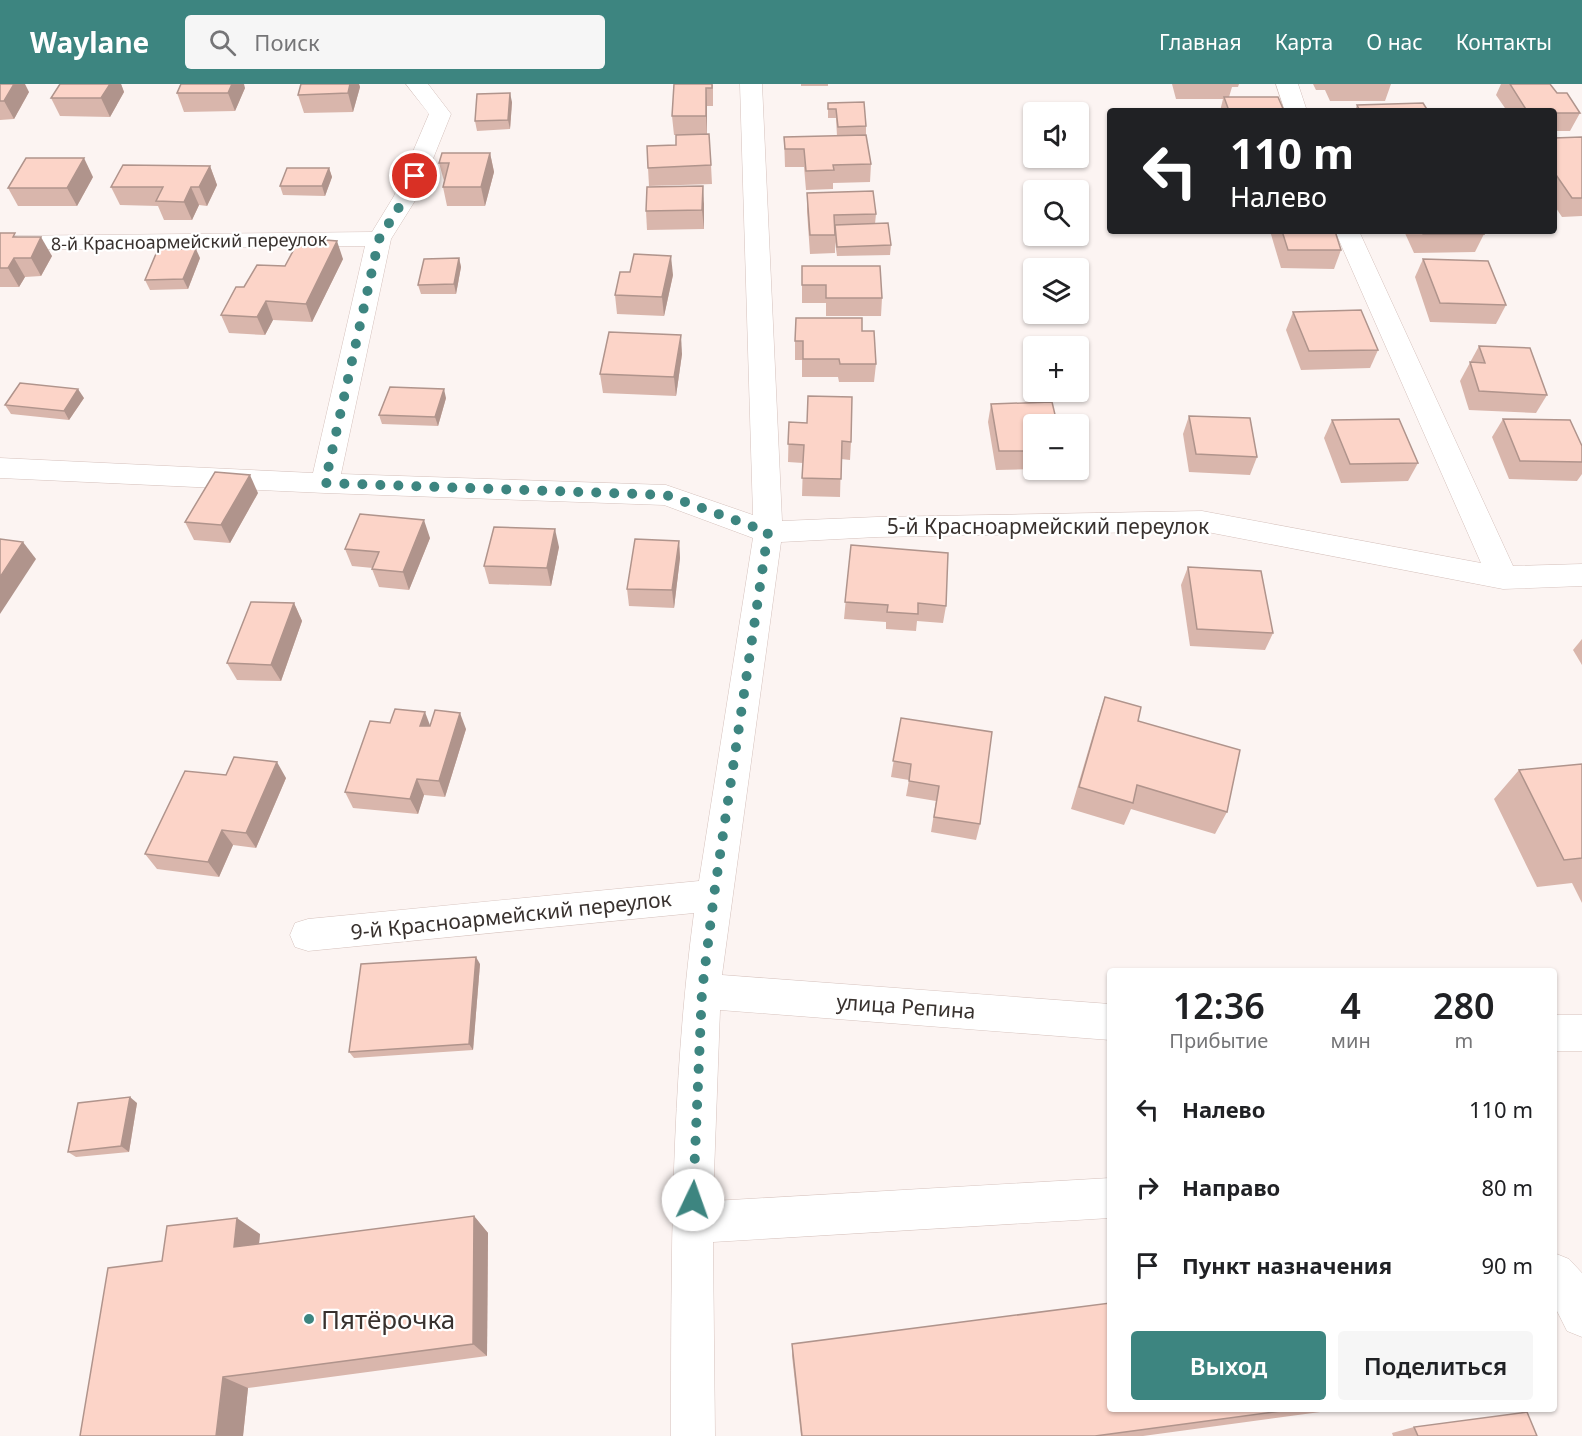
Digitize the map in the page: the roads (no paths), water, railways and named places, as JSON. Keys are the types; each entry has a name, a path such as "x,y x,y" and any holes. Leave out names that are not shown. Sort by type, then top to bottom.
{"street":[{"path":"325,483 379,239 406,196 440,114 417,84"},
{"path":"693,1436 692,1223 702,991 768,532 751,84"},
{"path":"1287,84 1295,108"},
{"path":"1348,234 1503,578"},
{"name":"8-й Красноармейский переулок","path":"0,243 379,239"},
{"path":"0,468 325,483 666,495 768,532"},
{"name":"5-й Красноармейский переулок","path":"768,532 877,527 1202,521 1503,578 1582,575"},
{"name":"9-й Красноармейский переулок","path":"308,935 714,895"},
{"name":"улица Репина","path":"702,991 1107,1022"},
{"path":"1557,1033 1582,1033"},
{"path":"692,1223 1107,1198"},
{"path":"1557,1277 1573,1294 1582,1316"}],"place":[{"name":"Пятёрочка","path":"309,1319"}]}
